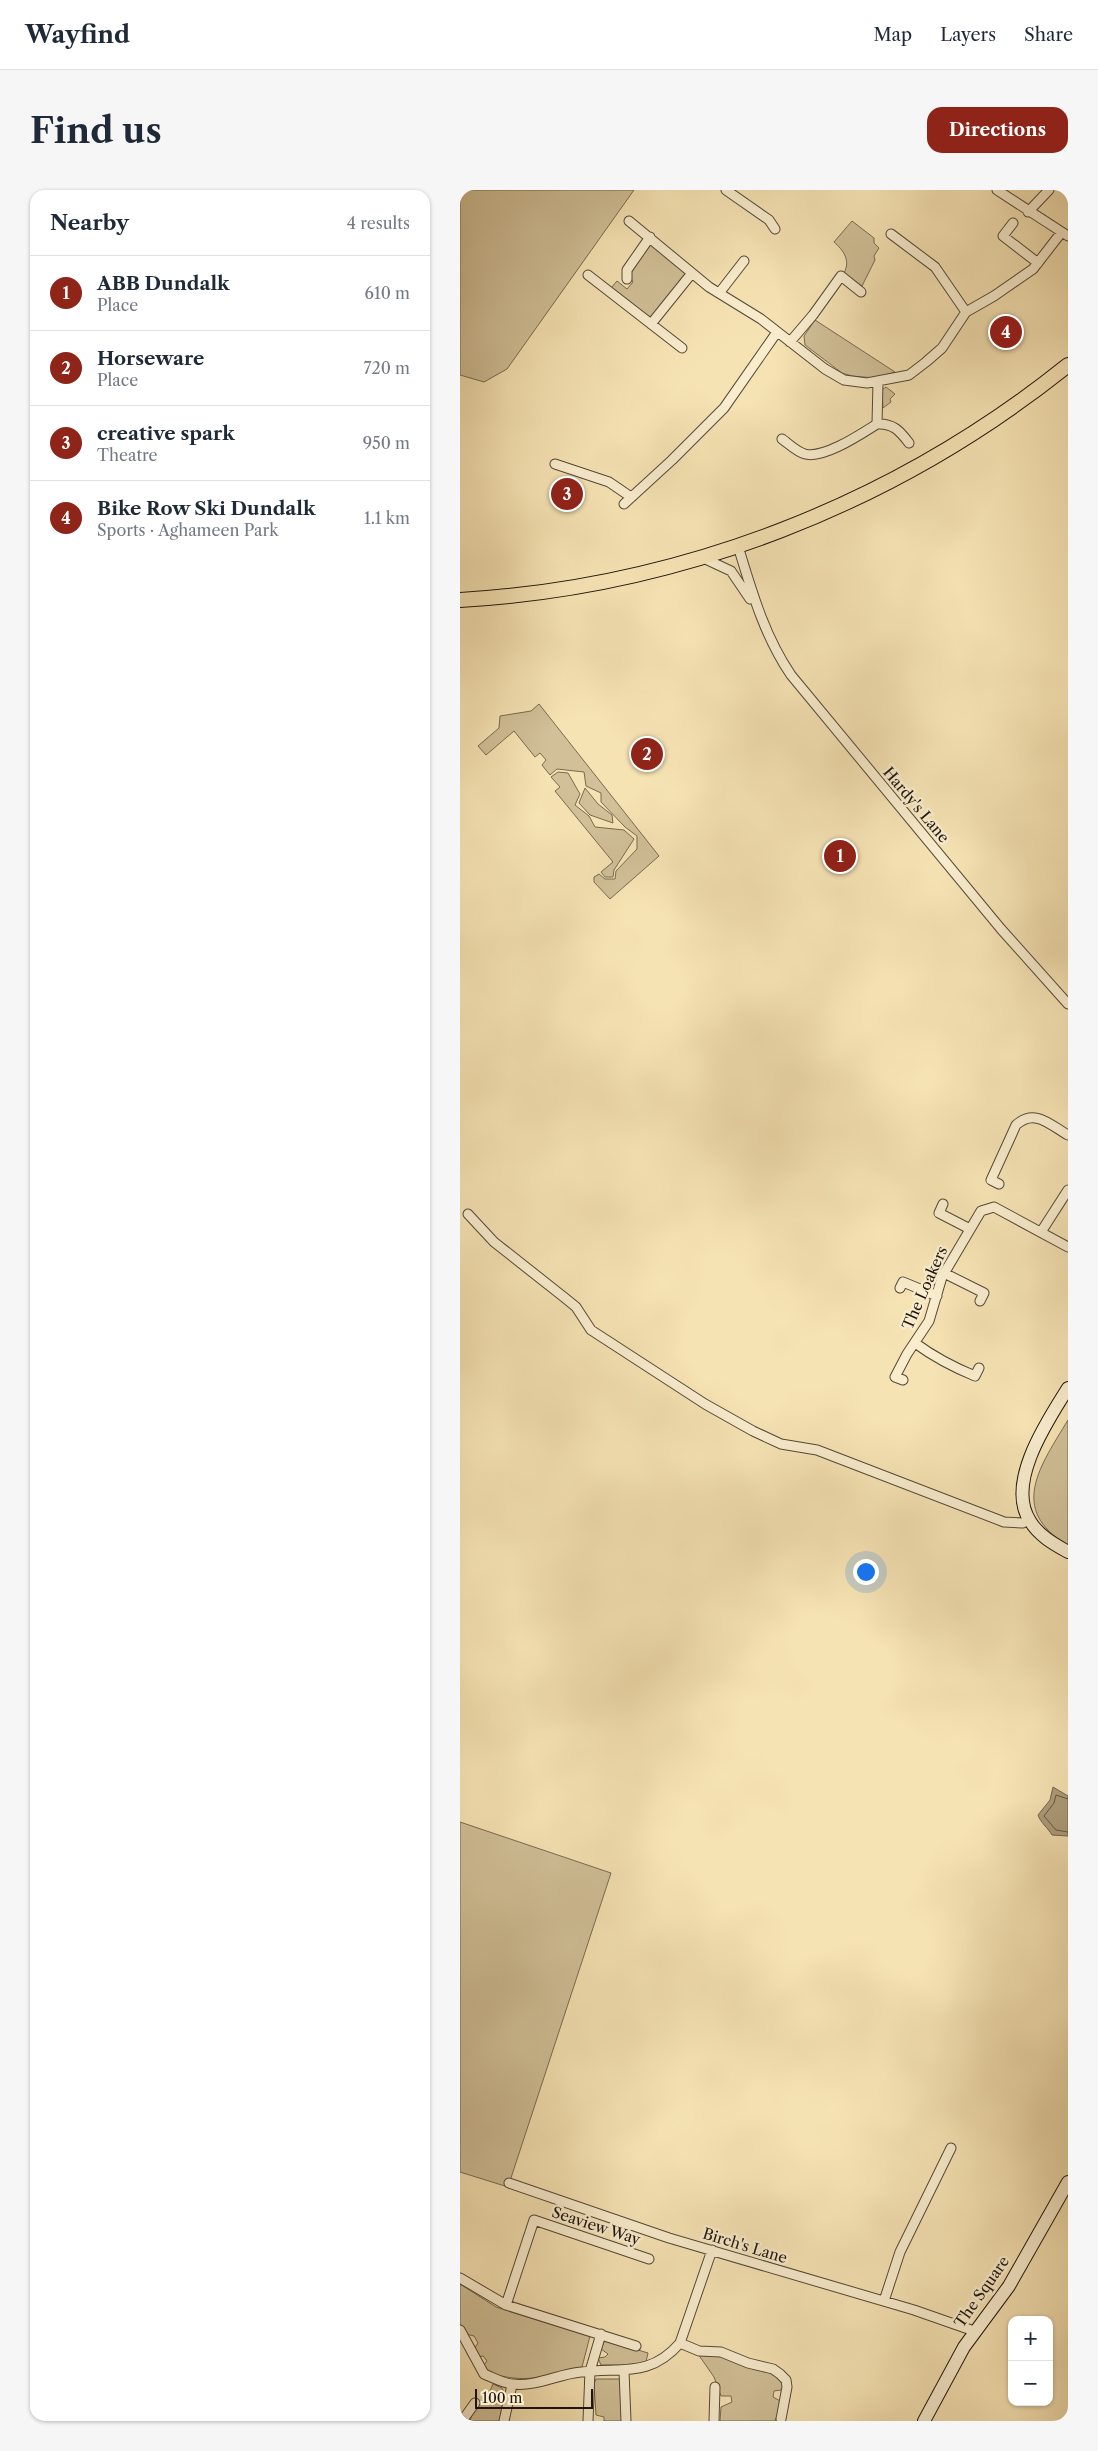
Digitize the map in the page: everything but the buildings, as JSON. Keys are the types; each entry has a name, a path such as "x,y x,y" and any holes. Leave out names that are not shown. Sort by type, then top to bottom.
{"main road":[{"path":"460,600 585,586 624,578 738,546 809,520 916,468 983,428 1068,365"},
{"path":"1068,1388 1046,1422 1030,1459 1023,1494 1023,1508 1028,1520 1046,1539 1068,1552"},
{"name":"The Square","path":"924,2421 974,2331 1009,2286 1068,2182"}],"street":[{"path":"726,190 769,220 775,230"},
{"path":"629,221 710,287 777,332 825,369 844,380 867,383 909,375 942,348 966,312 994,296 1038,264 1065,234 1028,212 997,190"},
{"path":"1028,212 1049,190"},
{"path":"1013,223 1003,236 1038,264"},
{"path":"891,234 935,267 966,312"},
{"path":"626,279 627,270 650,237"},
{"path":"720,292 744,261"},
{"path":"651,324 692,273"},
{"path":"588,275 682,348"},
{"path":"790,342 813,315 841,276 861,292"},
{"path":"624,504 672,460 724,408 777,332"},
{"path":"877,424 878,382"},
{"path":"782,439 803,454 815,456 829,451 877,424 887,423 900,431 909,443"},
{"path":"555,464 609,482 631,497"},
{"name":"Hardy's Lane","path":"738,546 758,612 778,655 814,704 1001,929 1068,1004"},
{"name":"Hardy's Lane","path":"700,557 731,571 758,612"},
{"path":"999,1184 992,1180 1016,1125 1024,1118 1031,1116 1040,1119 1068,1135"},
{"path":"1041,1232 1068,1190"},
{"path":"943,1204 939,1213 970,1229"},
{"name":"The Loakers","path":"903,1380 895,1377 907,1354 929,1321 944,1273 981,1211 994,1207 1068,1247"},
{"path":"468,1214 494,1242 576,1307 591,1330 705,1404 753,1431 781,1444 817,1450 1004,1522 1022,1523 1028,1520"},
{"path":"944,1273 984,1293 980,1301"},
{"path":"900,1288 903,1282 937,1296"},
{"path":"915,1343 932,1356 975,1376 979,1368"},
{"path":"884,2301 900,2252 951,2148"},
{"name":"Birch's Lane","path":"509,2183 669,2238 884,2301 974,2331"},
{"name":"Seaview Way","path":"506,2306 534,2220 649,2259"},
{"path":"460,2330 484,2374 512,2384 537,2382 590,2371 624,2371 656,2364 672,2354 680,2343 712,2250"},
{"path":"460,2278 506,2306 636,2346"},
{"path":"588,2421 590,2371 600,2334"},
{"path":"680,2343 699,2351 720,2352 748,2363 773,2369 780,2374 786,2380 787,2387 781,2419"},
{"path":"624,2371 626,2421"},
{"path":"504,2421 512,2384"},
{"path":"714,2421 715,2387"},
{"path":"462,2421 475,2403"}],"shaded area":[{"path":"460,190 634,190 507,369 484,382 460,375"},
{"path":"852,221 874,238 874,243 879,248 862,286 844,273 847,264 845,256 834,242"},
{"path":"653,242 688,272 649,319 611,288 617,281 627,289 633,282 631,277 634,266"},
{"path":"815,320 895,372 875,378 842,373 805,345 804,336"},
{"path":"886,387 895,394 890,399 891,402 883,408 882,390"},
{"path":"539,704 659,856 610,899 594,882 594,877 599,874 605,879 615,879 616,871 637,849 637,836 625,827 601,802 601,793 586,786 584,772 557,769 550,775 542,765 546,760 540,753 535,757 514,731 486,755 478,746 499,728 500,716 531,711"},
{"path":"558,772 568,773 580,794 575,805 589,816 595,827 624,830 634,839 614,870 613,877 605,877 601,872 613,862 555,791 560,787 551,777"},
{"path":"585,788 598,804 612,815 613,823 590,815 579,803"},
{"path":"1068,1420 1068,1545 1049,1531 1038,1517 1034,1502 1035,1486 1040,1470"},
{"path":"460,1822 611,1873 508,2187 460,2172"},
{"path":"460,2284 496,2307 590,2336 582,2367 546,2376 524,2379 488,2372 484,2365 487,2361 483,2356 478,2357 474,2349 478,2343 474,2336 466,2334 460,2324"},
{"path":"605,2340 648,2353 646,2362 642,2365 601,2365 598,2358 605,2357 608,2354 601,2349"},
{"path":"711,2353 779,2376 784,2386 781,2390 774,2391 773,2397 782,2402 779,2419 776,2418 775,2421 720,2421 721,2407 732,2402 731,2396 721,2396 714,2377 698,2354"},
{"path":"596,2379 622,2379 624,2421 604,2421 604,2417 596,2415 594,2384"},
{"path":"493,2384 502,2388 504,2392 500,2421 470,2421 471,2416"}],"water":[{"path":"1053,1787 1068,1796 1068,1836 1052,1835 1038,1815 1050,1800"}],"place":[{"name":"Bike Row Ski Dundalk","path":"1006,332"},
{"name":"creative spark","path":"567,494"},
{"name":"Horseware","path":"647,754"},
{"name":"ABB Dundalk","path":"840,856"}]}
